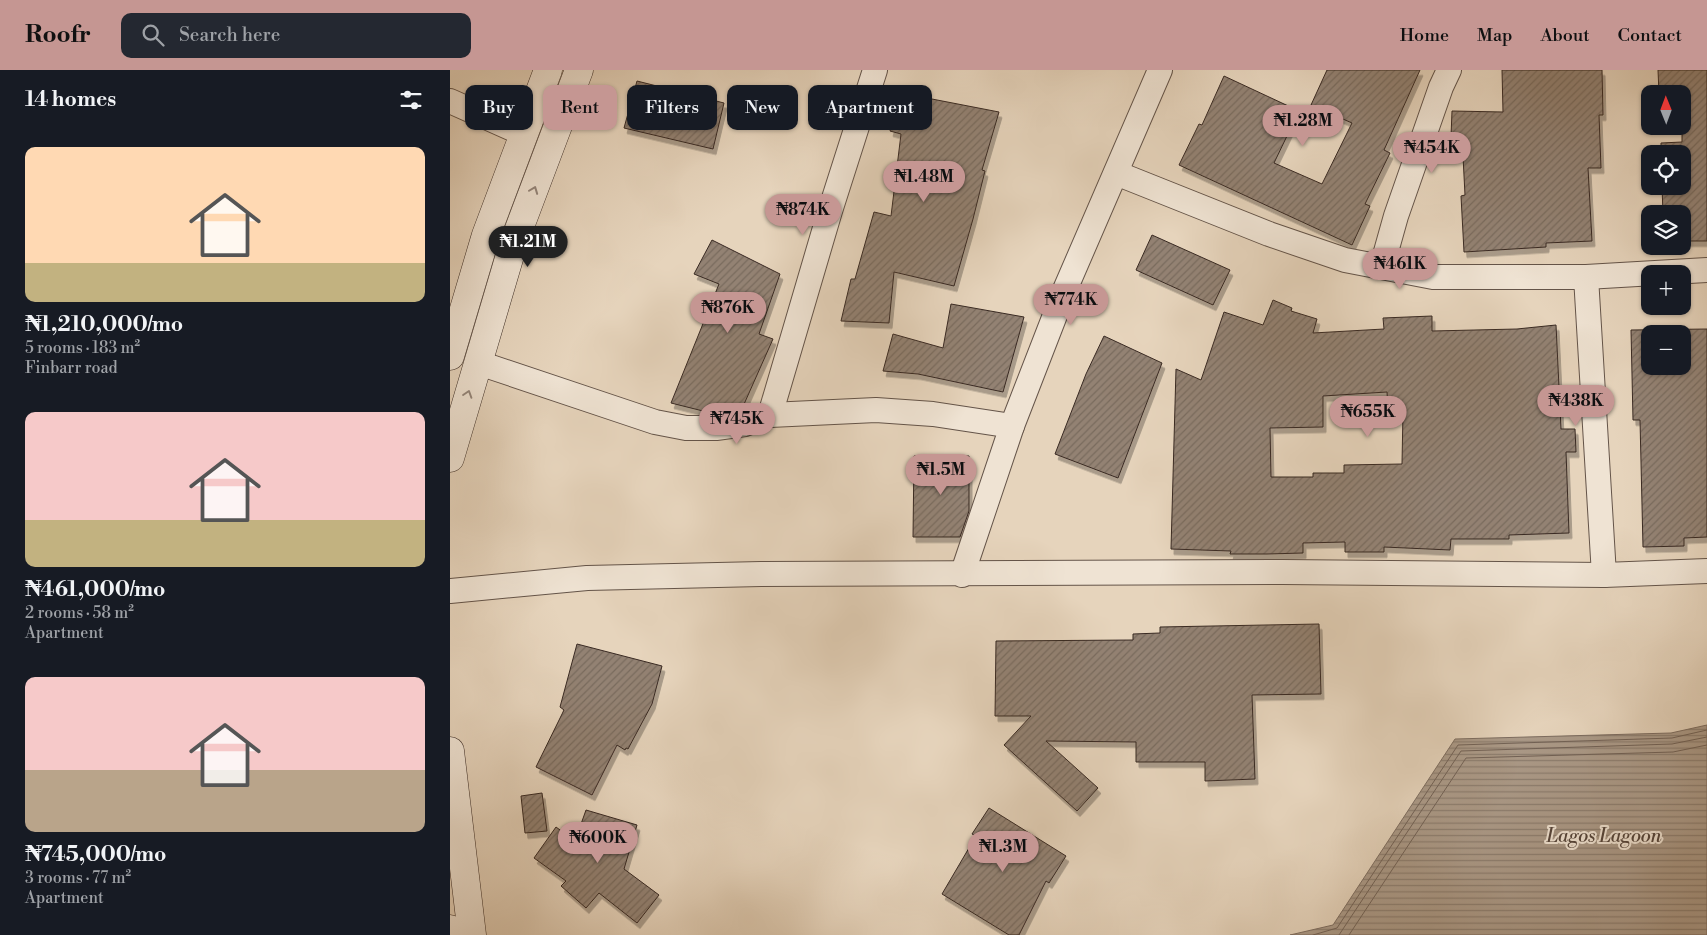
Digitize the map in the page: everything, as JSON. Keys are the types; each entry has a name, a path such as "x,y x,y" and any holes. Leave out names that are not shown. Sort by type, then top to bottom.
{"main road":[{"path":"450,356 486,235 548,70"},
{"path":"450,458 513,245 579,70"},
{"path":"450,751 472,935"},
{"path":"450,930 451,935"}],"street":[{"path":"770,414 830,211 875,70"},
{"path":"962,575 1012,426 1064,292 1160,70"},
{"path":"1382,266 1396,216 1441,87 1449,70"},
{"path":"450,101 524,134"},
{"path":"1116,173 1269,234 1344,260 1433,276 1586,277 1707,270"},
{"path":"1586,277 1604,574"},
{"path":"479,363 521,375 656,422 686,428 744,424 770,414 876,410 932,414 1012,426"},
{"path":"450,591 587,578 761,574 962,575 1273,572 1604,574 1707,571"}],"water":[{"name":"Lagos Lagoon","path":"1707,725 1707,935 1290,935 1333,925 1455,739 1671,733"}],"building":[{"path":"1327,70 1420,70 1384,150 1390,153 1365,204 1370,206 1352,245 1179,165 1199,124 1202,125 1224,76 1299,111 1274,163 1322,184 1352,123 1311,105"},
{"path":"1502,70 1602,70 1603,115 1599,115 1601,168 1588,168 1592,241 1546,243 1546,247 1464,252 1461,196 1465,195 1462,137 1451,137 1452,111 1503,112"},
{"path":"1658,70 1707,70 1707,241 1691,241 1691,205 1663,205 1662,195 1691,195 1691,145 1661,145 1661,143 1682,142 1682,135 1691,135 1691,85 1659,85"},
{"path":"637,81 653,85 636,85"},
{"path":"932,99 999,112 982,170 985,171 954,286 894,272 889,323 841,321 851,279 855,279 874,212 891,216 901,134 890,131 932,130"},
{"path":"717,101 724,103 713,149 632,130 717,130"},
{"path":"627,117 627,129 624,128"},
{"path":"1152,235 1230,270 1213,305 1136,270"},
{"path":"712,240 780,274 759,334 773,339 741,411 715,414 671,403 719,284 694,274"},
{"path":"1273,300 1292,308 1291,311 1317,319 1313,333 1384,329 1383,318 1432,316 1432,331 1517,329 1556,325 1561,429 1575,429 1576,452 1566,452 1569,533 1509,535 1509,539 1451,539 1450,550 1384,547 1384,552 1345,552 1345,542 1303,543 1303,553 1230,554 1231,551 1171,549 1176,369 1201,380 1224,312 1263,325","holes":["1387,392 1388,412 1403,411 1402,464 1344,465 1344,473 1313,473 1313,477 1271,477 1270,428 1323,427 1323,396"]},
{"path":"951,304 1024,317 1003,392 918,374 883,371 893,334 943,348"},
{"path":"1691,329 1707,329 1707,537 1684,538 1684,546 1643,547 1640,420 1633,420 1631,330 1641,330 1641,375 1691,375"},
{"path":"1104,336 1162,363 1118,478 1055,454 1086,374"},
{"path":"914,456 969,456 969,511 960,537 913,537"},
{"path":"1319,624 1321,694 1252,695 1255,779 1205,781 1205,762 1136,762 1136,742 1046,741 1098,788 1077,811 1004,745 1031,716 995,716 996,641 1133,640 1133,634 1160,633 1160,627"},
{"path":"577,644 662,666 652,704 628,749 626,748 625,750 617,745 592,795 536,767 564,710 560,707"},
{"path":"542,793 547,831 525,833 521,796"},
{"path":"989,808 1066,856 1049,883 1046,881 1019,935 1009,935 942,894 976,836 972,834"},
{"path":"586,810 637,825 624,869 659,895 637,923 599,893 586,908 561,886 566,881 534,858 556,827 575,841"}]}
